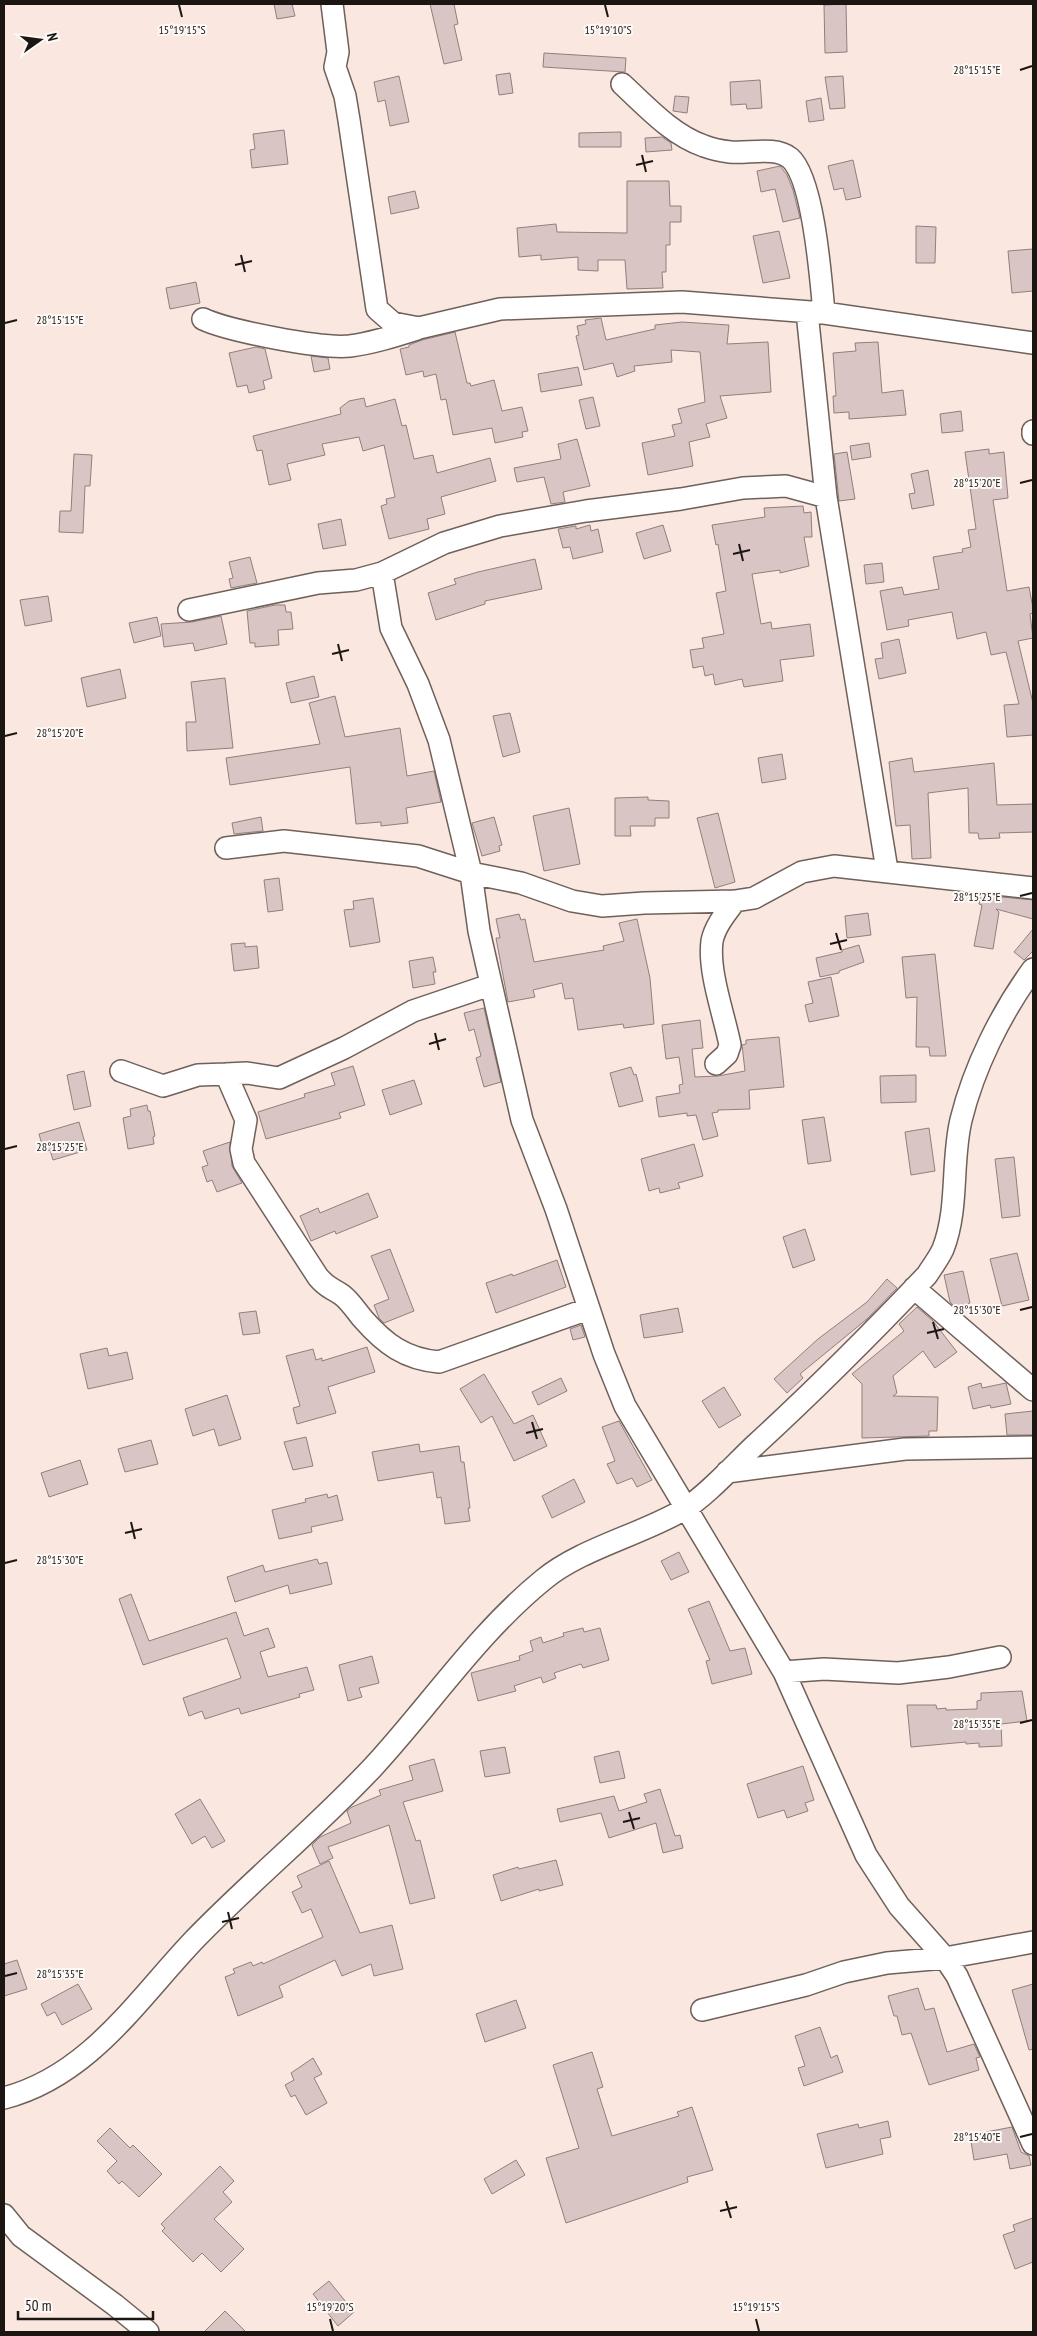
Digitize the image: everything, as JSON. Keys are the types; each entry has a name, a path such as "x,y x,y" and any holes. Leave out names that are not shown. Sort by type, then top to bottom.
{"street":[{"path":"332,4 338,52 335,67 345,96 378,309 393,323 419,328"},
{"path":"622,84 678,134 704,146 731,152 780,153 789,157 799,168 819,249 815,313 826,497 887,870"},
{"path":"203,319 219,326 295,341 348,346 500,309 682,302 815,313 1033,343"},
{"path":"189,610 318,583 356,580 382,573 444,543 500,526 586,511 681,499 743,488 786,486 826,497"},
{"path":"382,573 392,628 418,684 438,740 470,873 478,931 522,1120 556,1209 588,1309 625,1406 684,1509 784,1672 866,1856 899,1906 945,1958 957,1976 1033,2144"},
{"path":"226,848 284,841 418,856 470,873 521,883 572,901 602,906 735,901 754,898 802,872 834,866 887,870 957,881 1033,888"},
{"path":"716,1064 727,1054 730,1045 712,960 712,940 721,920 735,901"},
{"path":"4,2098 56,2077 115,2030 223,1911 372,1768 420,1714 442,1684 508,1612 545,1578 565,1565 684,1509 727,1472 784,1418 927,1275 942,1250 951,1223 955,1165 962,1120 990,1039 1033,969"},
{"path":"120,1071 163,1086 198,1075 246,1073 279,1078 344,1048 414,1010 490,985"},
{"path":"226,1074 246,1120 240,1149 244,1163 318,1277 328,1288 342,1296 377,1335 402,1353 419,1360 439,1362 588,1309"},
{"path":"914,1288 1033,1390"},
{"path":"727,1472 905,1448 1033,1446"},
{"path":"784,1672 824,1669 898,1673 949,1667 1000,1657"},
{"path":"702,2010 806,1985 844,1972 887,1964 945,1958 1033,1942"},
{"path":"4,2215 21,2236 116,2305 148,2332"}],"building":[{"path":"274,4 292,4 295,16 277,19"},
{"path":"430,4 454,4 458,24 454,25 462,60 444,64"},
{"path":"846,4 847,52 825,53 824,5"},
{"path":"544,53 626,58 625,72 543,67"},
{"path":"510,73 513,93 499,95 496,75"},
{"path":"399,76 409,122 390,126 385,100 378,102 374,82"},
{"path":"843,76 845,108 830,109 825,77"},
{"path":"760,80 762,108 747,109 746,104 731,105 730,82"},
{"path":"675,96 689,97 687,113 673,111"},
{"path":"821,98 824,120 809,122 806,101"},
{"path":"284,130 288,164 252,168 250,150 255,149 253,134"},
{"path":"621,132 621,147 579,147 579,133"},
{"path":"662,137 671,143 672,150 646,152 645,138"},
{"path":"853,160 861,197 846,200 843,188 834,190 828,166"},
{"path":"780,166 787,175 793,190 800,218 783,222 775,189 761,192 757,171"},
{"path":"627,181 669,181 670,206 681,206 681,222 670,222 670,245 666,245 666,272 662,272 663,288 627,289 625,260 598,260 598,271 578,270 578,257 541,260 541,255 519,257 517,228 556,224 557,232 627,233"},
{"path":"415,191 419,208 391,214 388,197"},
{"path":"916,226 936,227 935,263 916,263"},
{"path":"779,231 790,278 763,283 753,236"},
{"path":"1033,249 1033,291 1012,293 1008,251"},
{"path":"196,282 200,303 170,309 166,288"},
{"path":"601,318 606,340 655,329 655,325 682,322 729,325 727,344 768,342 771,392 720,396 727,418 706,424 710,437 689,442 693,466 648,475 642,443 675,436 672,425 682,423 678,409 705,402 700,352 671,350 672,362 634,366 635,371 617,377 613,363 584,370 576,336 579,335 577,326 586,324 585,320"},
{"path":"455,332 467,383 470,383 471,386 494,380 502,411 522,407 528,431 522,432 523,437 495,443 492,428 453,435 446,399 441,400 436,374 424,377 423,371 406,375 400,349 409,347 409,345 422,340"},
{"path":"878,342 882,393 903,390 906,415 849,419 849,412 834,413 833,396 836,396 833,353 856,351 855,343"},
{"path":"256,347 265,349 272,378 263,381 265,389 249,393 247,385 237,387 229,353"},
{"path":"311,356 328,358 330,369 314,372"},
{"path":"578,367 582,385 541,392 538,374"},
{"path":"593,397 600,426 586,429 579,400"},
{"path":"364,398 366,407 395,399 402,426 406,425 414,459 433,455 437,473 490,458 496,481 441,497 445,514 427,519 429,529 389,539 381,506 387,504 386,499 395,497 384,445 363,451 359,437 322,444 325,455 287,464 291,480 269,485 262,450 257,451 253,436 341,414 340,408 349,401"},
{"path":"961,411 963,431 942,433 940,414"},
{"path":"577,439 590,486 563,492 565,502 551,504 544,477 517,482 514,468 561,459 558,444"},
{"path":"869,443 871,457 852,460 850,446"},
{"path":"989,449 989,454 1004,452 1008,498 993,500 1007,591 1029,587 1033,608 1033,613 1030,614 1033,638 1018,641 1033,703 1033,735 1007,737 1004,705 1019,704 1006,652 991,655 986,632 957,639 952,612 908,620 909,626 887,630 880,591 902,587 904,595 939,589 933,557 963,552 962,549 971,547 968,530 976,529 965,452"},
{"path":"847,452 855,499 839,501 834,454"},
{"path":"74,454 92,455 90,486 85,486 83,533 59,532 60,511 71,511"},
{"path":"928,470 934,505 912,509 909,494 915,493 911,474"},
{"path":"803,506 804,513 811,512 812,537 804,537 809,566 780,573 780,570 752,574 761,624 771,622 772,629 810,624 814,656 780,660 783,681 744,687 742,679 715,685 713,674 705,676 703,666 693,668 690,650 704,648 702,638 724,634 716,593 726,591 718,544 716,545 712,525 765,517 764,508"},
{"path":"341,519 346,545 323,549 318,524"},
{"path":"590,525 591,531 598,529 603,552 573,559 570,547 563,548 558,529 576,526 576,529"},
{"path":"663,525 671,551 644,559 636,533"},
{"path":"250,557 257,583 231,588 229,579 233,578 229,562"},
{"path":"535,559 542,589 485,601 485,604 436,620 428,593 456,584 454,579"},
{"path":"882,563 884,582 866,584 864,565"},
{"path":"48,596 52,621 25,626 20,600"},
{"path":"275,605 285,605 286,612 291,612 293,629 278,630 279,645 255,647 255,643 250,643 247,611"},
{"path":"221,616 227,644 195,651 193,643 164,647 161,624 192,622"},
{"path":"157,617 161,636 134,643 129,623"},
{"path":"899,639 906,673 879,679 875,659 883,658 881,643"},
{"path":"120,669 126,698 87,707 81,678"},
{"path":"314,676 319,697 291,703 286,683"},
{"path":"225,678 233,748 187,751 186,722 196,722 191,682"},
{"path":"335,696 345,737 400,728 407,776 434,771 441,802 406,808 408,823 381,826 381,822 356,824 350,767 230,785 226,758 320,744 309,703"},
{"path":"510,713 520,752 503,757 493,716"},
{"path":"782,754 786,779 762,783 758,758"},
{"path":"912,758 914,772 994,763 997,805 1033,804 1033,832 999,833 1000,838 979,839 978,833 969,833 968,788 928,793 931,858 912,859 910,825 896,826 889,762"},
{"path":"648,797 648,800 669,801 669,818 655,818 655,826 630,826 631,836 615,836 615,798"},
{"path":"569,808 580,864 544,871 533,816"},
{"path":"718,813 735,882 715,888 697,818"},
{"path":"261,817 263,831 234,834 232,823"},
{"path":"494,817 502,845 499,846 500,851 482,856 472,823"},
{"path":"279,878 283,910 268,912 264,880"},
{"path":"981,895 1033,900 1033,919 996,909 999,912 993,949 974,946 982,905 979,904"},
{"path":"373,898 380,942 350,947 344,910 354,909 353,901"},
{"path":"868,913 871,935 847,938 845,916"},
{"path":"519,914 521,920 525,919 534,962 604,950 603,946 624,941 619,923 637,919 650,978 654,1024 624,1028 623,1024 578,1030 573,998 565,999 562,983 533,990 535,997 508,1002 496,938 500,938 496,919"},
{"path":"1033,929 1033,951 1024,960 1014,952"},
{"path":"245,943 245,947 257,946 259,968 234,971 231,944"},
{"path":"859,945 864,962 839,971 839,973 820,977 816,958 842,952 842,950"},
{"path":"935,954 946,1056 930,1056 929,1047 916,1047 917,997 906,998 902,957"},
{"path":"433,957 436,972 433,972 435,984 413,988 409,961"},
{"path":"831,977 839,1016 809,1022 805,1005 813,1003 808,982"},
{"path":"484,1008 501,1082 484,1087 476,1058 481,1056 474,1029 469,1031 464,1013"},
{"path":"700,1020 703,1048 692,1049 695,1077 718,1076 745,1071 742,1045 746,1044 746,1040 779,1037 784,1087 749,1090 750,1109 718,1110 718,1112 712,1113 718,1136 703,1140 696,1115 687,1116 687,1113 659,1117 656,1097 680,1093 679,1085 683,1084 679,1057 666,1059 662,1025"},
{"path":"353,1066 365,1105 339,1113 341,1118 266,1139 258,1112 305,1097 304,1094 335,1085 331,1073"},
{"path":"631,1067 634,1075 636,1074 643,1101 619,1107 610,1073"},
{"path":"84,1071 91,1106 74,1110 67,1075"},
{"path":"916,1075 916,1102 881,1103 880,1076"},
{"path":"414,1080 422,1104 390,1115 382,1090"},
{"path":"147,1105 155,1136 153,1137 154,1144 128,1149 123,1118 131,1116 130,1109"},
{"path":"824,1117 831,1161 808,1164 802,1120"},
{"path":"79,1122 87,1150 53,1160 50,1150 44,1152 39,1134"},
{"path":"929,1128 935,1171 911,1175 905,1132"},
{"path":"230,1142 232,1166 242,1183 217,1192 212,1180 207,1182 202,1167 208,1165 203,1151"},
{"path":"694,1144 703,1176 678,1183 680,1188 660,1193 659,1188 649,1191 641,1159"},
{"path":"1014,1157 1020,1216 1002,1218 995,1159"},
{"path":"368,1193 378,1217 336,1234 335,1231 311,1241 300,1216 318,1208 320,1213"},
{"path":"805,1229 815,1260 793,1268 783,1237"},
{"path":"390,1249 414,1311 384,1323 379,1318 374,1305 389,1299 371,1256"},
{"path":"1017,1253 1029,1300 1002,1306 990,1259"},
{"path":"557,1260 566,1287 496,1313 486,1283 512,1274 513,1276"},
{"path":"963,1271 970,1303 955,1307 950,1302 944,1275"},
{"path":"887,1279 897,1288 867,1319 800,1374 803,1378 787,1393 774,1379 818,1339 867,1302"},
{"path":"917,1307 933,1321 957,1352 935,1368 923,1351 893,1376 897,1393 893,1396 938,1397 937,1431 929,1431 929,1436 862,1438 862,1384 852,1374 904,1331 899,1324"},
{"path":"678,1308 683,1332 644,1338 640,1315"},
{"path":"256,1311 260,1333 243,1335 239,1313"},
{"path":"581,1325 585,1337 573,1340 570,1329"},
{"path":"367,1347 375,1372 328,1387 336,1413 297,1424 293,1408 300,1406 286,1356 313,1349 316,1360 322,1358 322,1361"},
{"path":"107,1348 109,1356 127,1352 133,1379 88,1389 80,1354"},
{"path":"484,1374 514,1424 533,1415 547,1446 514,1461 492,1416 481,1423 460,1389"},
{"path":"561,1378 567,1391 538,1405 532,1392"},
{"path":"981,1383 982,1388 1006,1383 1011,1404 991,1408 990,1405 973,1409 968,1387"},
{"path":"724,1387 741,1415 719,1428 702,1401"},
{"path":"227,1395 241,1439 219,1446 214,1429 193,1436 185,1409"},
{"path":"1033,1411 1033,1435 1007,1435 1005,1414"},
{"path":"619,1421 652,1480 637,1487 632,1478 617,1484 607,1464 615,1461 602,1427"},
{"path":"306,1437 313,1466 293,1470 284,1442"},
{"path":"151,1440 158,1464 125,1472 118,1449"},
{"path":"419,1444 420,1452 459,1446 461,1462 464,1462 470,1521 445,1524 441,1497 437,1498 433,1472 378,1481 372,1452"},
{"path":"80,1460 88,1484 49,1497 41,1473"},
{"path":"574,1479 585,1502 552,1518 542,1496"},
{"path":"327,1494 328,1498 337,1495 343,1520 311,1527 312,1532 279,1539 272,1510 306,1502 305,1499"},
{"path":"679,1552 689,1572 671,1580 661,1561"},
{"path":"317,1559 319,1564 327,1562 332,1584 290,1594 288,1585 235,1602 227,1577 263,1565 265,1572"},
{"path":"131,1594 149,1641 236,1612 244,1636 268,1628 275,1647 260,1652 268,1677 307,1667 314,1690 299,1694 300,1697 241,1714 239,1708 205,1719 202,1711 189,1716 183,1698 241,1678 227,1638 143,1665 119,1599"},
{"path":"709,1601 730,1651 745,1648 752,1674 712,1684 706,1661 710,1660 688,1609"},
{"path":"583,1628 584,1632 600,1628 609,1660 583,1668 581,1664 554,1673 556,1678 543,1683 541,1677 514,1686 516,1691 478,1701 471,1673 520,1660 519,1656 533,1651 530,1641 541,1637 543,1643 564,1636 563,1633"},
{"path":"372,1656 379,1683 359,1688 362,1697 348,1701 339,1665"},
{"path":"1022,1691 1027,1721 1001,1724 1002,1746 979,1747 979,1743 966,1744 966,1742 911,1747 907,1705 936,1705 937,1709 946,1708 946,1710 977,1709 977,1701 981,1700 981,1693"},
{"path":"505,1747 510,1773 485,1777 480,1751"},
{"path":"619,1751 625,1778 600,1783 594,1757"},
{"path":"434,1759 443,1791 403,1802 416,1841 420,1840 435,1898 410,1904 389,1825 328,1847 333,1858 320,1864 312,1845 320,1837 351,1823 347,1811 381,1795 379,1790 413,1780 409,1766"},
{"path":"803,1766 814,1800 805,1803 808,1811 787,1818 784,1810 758,1818 747,1784"},
{"path":"660,1789 675,1836 680,1835 683,1848 663,1853 656,1823 609,1838 601,1813 560,1822 557,1809 614,1796 619,1811 647,1802 644,1794"},
{"path":"200,1799 225,1841 212,1848 205,1836 192,1844 175,1814"},
{"path":"556,1860 563,1885 539,1891 539,1889 501,1901 493,1875 518,1867 519,1869"},
{"path":"329,1861 360,1933 392,1925 403,1969 374,1976 371,1964 342,1976 335,1960 279,1986 283,1997 238,2016 225,1977 235,1973 233,1969 251,1962 253,1966 262,1962 263,1964 323,1937 311,1909 302,1913 292,1892 302,1887 297,1876"},
{"path":"17,1960 27,1989 4,1996 4,1964"},
{"path":"78,1984 92,2009 62,2025 55,2012 47,2016 41,2004"},
{"path":"1033,1984 1033,2049 1029,2050 1012,1990"},
{"path":"918,1988 925,2010 934,2008 947,2052 974,2044 980,2057 976,2058 979,2070 929,2085 911,2033 902,2035 897,2016 894,2016 888,1996"},
{"path":"516,2000 526,2028 485,2042 476,2014"},
{"path":"820,2027 831,2058 837,2055 843,2072 804,2086 798,2068 805,2066 795,2036"},
{"path":"592,2052 603,2087 597,2089 612,2136 679,2116 677,2112 692,2107 713,2170 687,2177 688,2182 566,2223 546,2158 579,2148 553,2065"},
{"path":"313,2058 322,2074 314,2078 327,2103 306,2115 295,2095 291,2097 285,2085 294,2080 291,2073"},
{"path":"888,2121 891,2137 880,2139 883,2154 826,2168 817,2134 858,2124 859,2128"},
{"path":"1012,2127 1021,2152 1029,2156 1031,2165 1010,2169 1007,2154 974,2160 970,2135"},
{"path":"110,2128 130,2148 133,2145 162,2174 139,2197 122,2181 119,2184 107,2171 117,2161 97,2141"},
{"path":"516,2160 525,2175 492,2194 484,2179"},
{"path":"220,2166 234,2181 223,2192 232,2202 214,2219 244,2249 221,2272 202,2253 193,2262 162,2231 165,2228 161,2224"},
{"path":"1033,2218 1033,2262 1015,2269 1003,2235 1015,2231 1013,2225"},
{"path":"329,2281 354,2312 338,2326 313,2294"},
{"path":"225,2311 246,2332 204,2332"}]}
